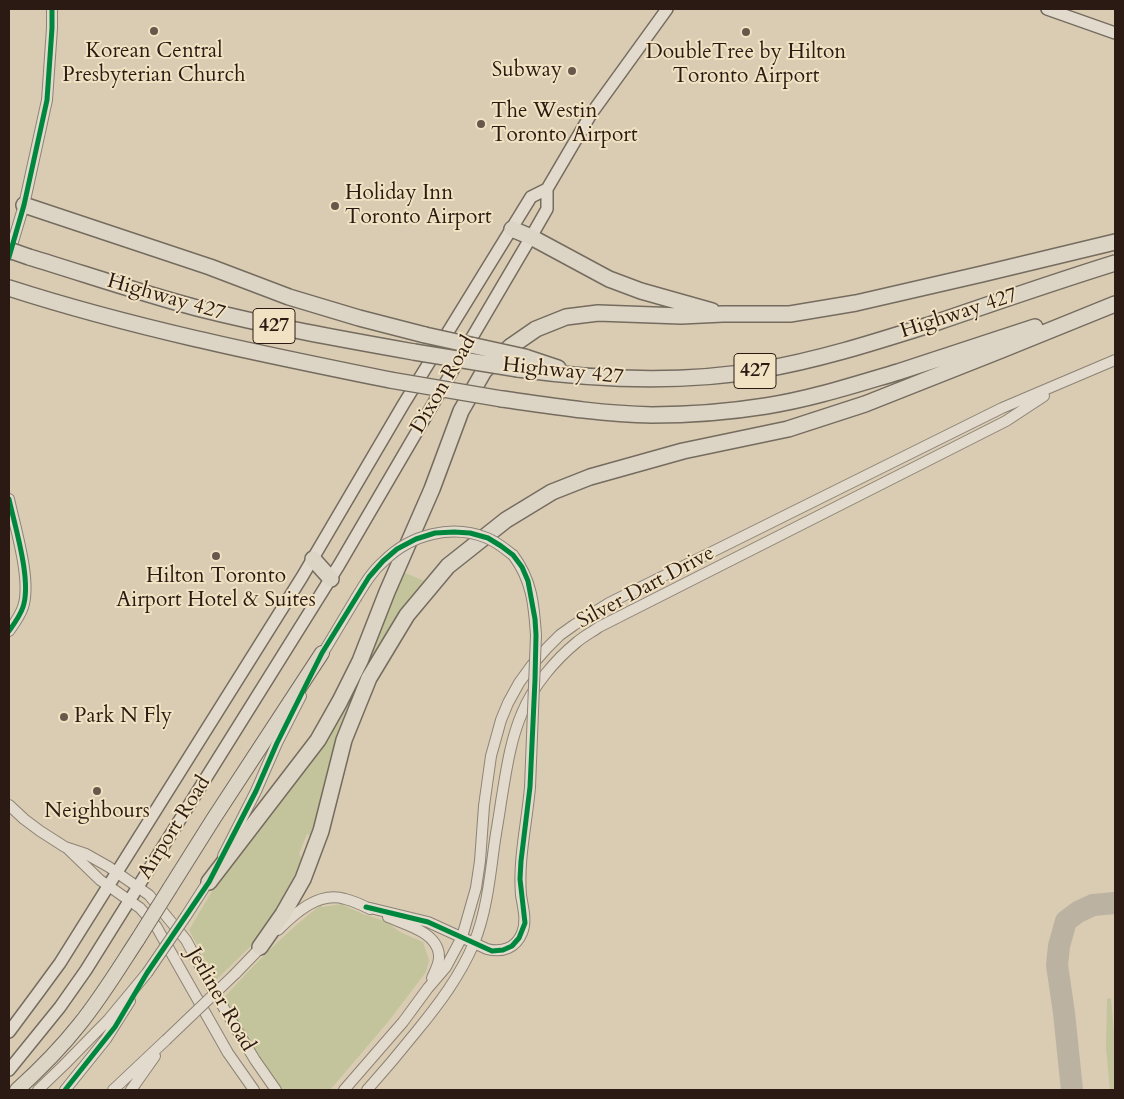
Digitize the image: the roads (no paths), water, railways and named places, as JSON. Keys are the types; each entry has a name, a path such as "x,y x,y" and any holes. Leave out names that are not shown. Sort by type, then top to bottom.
{"highway":[{"path":"24,205 168,253 289,297 522,363"},
{"path":"512,229 531,237 609,279 640,291 723,314"},
{"path":"209,882 318,740 340,701 360,661 387,592 432,489 461,411 484,371 510,347 536,329 566,316 598,313 681,316 790,314 856,303 1115,242"},
{"name":"Highway 427","path":"9,250 137,291 198,308 302,332 414,352 522,363 588,377 650,379 721,375 799,363 854,349 1115,262"},
{"name":"Highway 427","path":"13,289 170,332 390,380 546,405 652,415 714,412 766,406 824,394 1115,302"},
{"path":"260,947 283,914 303,879 322,831 344,740 369,678 407,615 448,566 506,520 552,492 590,477 683,451 788,429 865,404 999,352 1115,302"},
{"path":"313,559 331,579"},
{"path":"17,1090 45,1063 78,1026 107,987 214,818 322,653"}],"main road":[{"name":"Dixon Road","path":"331,579 531,237 547,208 547,188 590,114 667,9"},
{"path":"1046,9 1115,33"},
{"name":"Dixon Road","path":"313,559 403,405 530,197 547,188"},
{"name":"Airport Road","path":"9,1032 60,963 313,559"},
{"name":"Airport Road","path":"9,1070 60,1007 86,970 331,579"}],"street":[{"path":"9,257 24,205 47,100 52,9"},
{"name":"Silver Dart Drive","path":"344,1090 403,1022 446,967 462,937 478,879 484,806 491,756 501,720 519,684 532,665 560,635 609,603 1002,408 1115,360"},
{"name":"Silver Dart Drive","path":"367,1090 445,996 460,972 474,943 491,872 506,771 514,734 530,697 542,679 564,653 599,627 1006,421 1067,382"},
{"path":"9,499 24,567 26,589 23,606 9,631"},
{"path":"785,516 791,530"},
{"path":"65,1090 115,1027 148,973 209,882 256,791 277,743 322,653 374,572 397,549 416,539 435,533 470,533 488,538 513,555 522,567 528,581 536,635 530,787 520,879 524,918 522,934 512,946 503,950 492,950 428,922 366,907"},
{"path":"9,805 40,831 65,846"},
{"name":"Jetliner Road","path":"65,846 86,854 118,872 152,899 186,940 213,990 276,1090"},
{"name":"Jetliner Road","path":"65,846 84,866 140,908 156,926 228,1053 253,1090"},
{"path":"113,1090 235,974 291,917 319,899 344,898 422,932 433,942 439,955 438,964 428,988"},
{"path":"38,1090 108,1020 148,973"},
{"path":"131,1090 166,1040"},
{"path":"253,1090 267,1078"}],"place":[{"name":"Korean Central Presbyterian Church","path":"154,31"},
{"name":"DoubleTree by Hilton Toronto Airport","path":"746,32"},
{"name":"Subway","path":"572,71"},
{"name":"The Westin Toronto Airport","path":"481,124"},
{"name":"Holiday Inn Toronto Airport","path":"335,206"},
{"name":"Hilton Toronto Airport Hotel & Suites","path":"216,556"},
{"name":"Park N Fly","path":"64,717"},
{"name":"Neighbours","path":"97,791"}]}
